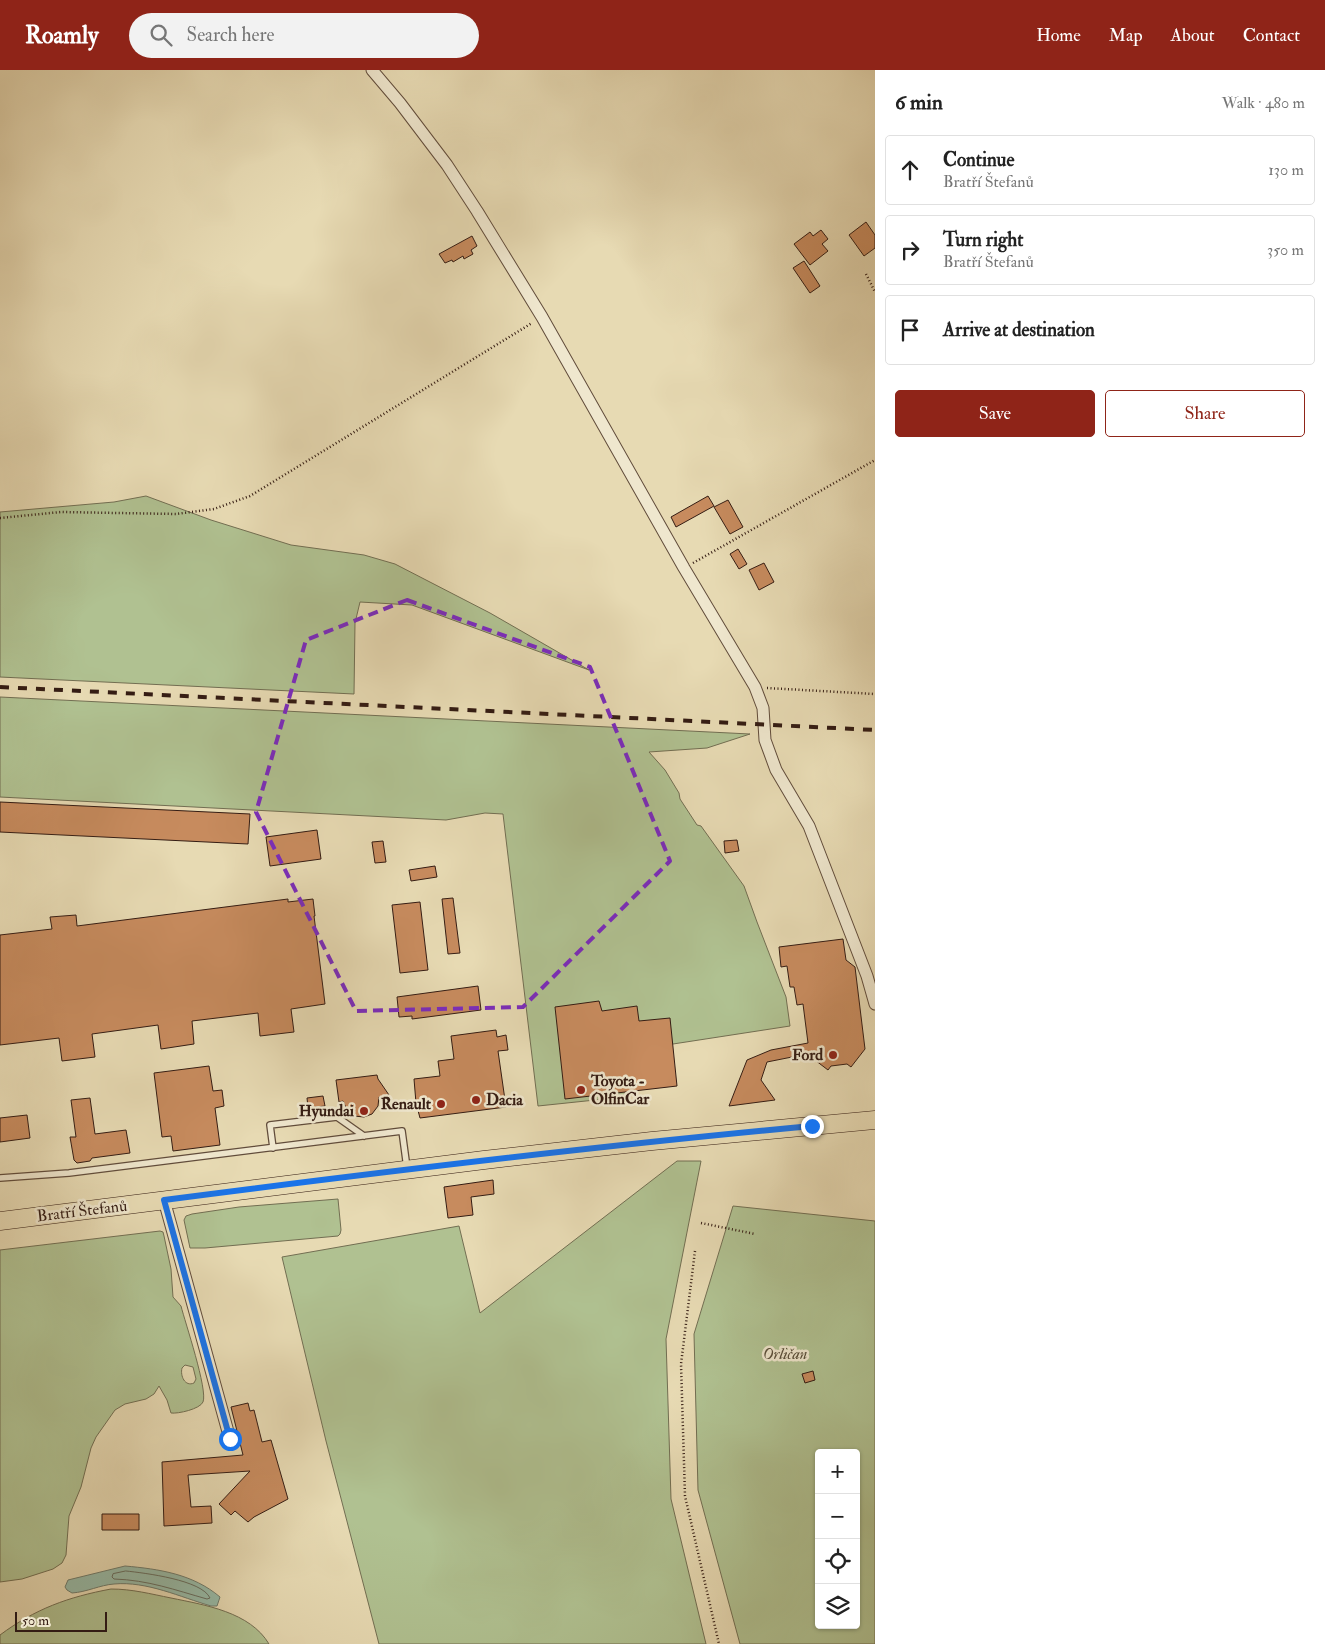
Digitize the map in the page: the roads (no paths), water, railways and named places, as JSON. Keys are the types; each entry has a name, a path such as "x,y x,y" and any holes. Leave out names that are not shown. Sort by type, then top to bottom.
{"main road":[{"name":"Bratří Štefanů","path":"0,1221 652,1140 875,1120"}],"street":[{"path":"372,70 400,103 447,165 477,210 542,317 684,568 756,687 763,708 765,740 776,770 809,826 868,976 875,1004"},
{"path":"164,1200 230,1439"}],"lane":[{"path":"273,1148 270,1125 337,1117 364,1136"},
{"path":"0,1178 69,1173 402,1131 407,1169"}],"water":[{"path":"125,1566 163,1571 199,1583 220,1597 217,1606 211,1606 163,1590 139,1585 114,1584 72,1593 65,1587 68,1580"}],"railway":[{"path":"0,687 875,730"}],"place":[{"name":"Ford","path":"833,1055"},
{"name":"Toyota - OlfinCar","path":"581,1090"},
{"name":"Dacia","path":"476,1100"},
{"name":"Renault","path":"441,1104"},
{"name":"Hyundai","path":"364,1111"}],"park label":[{"name":"Orličan","path":"785,1354"}]}
